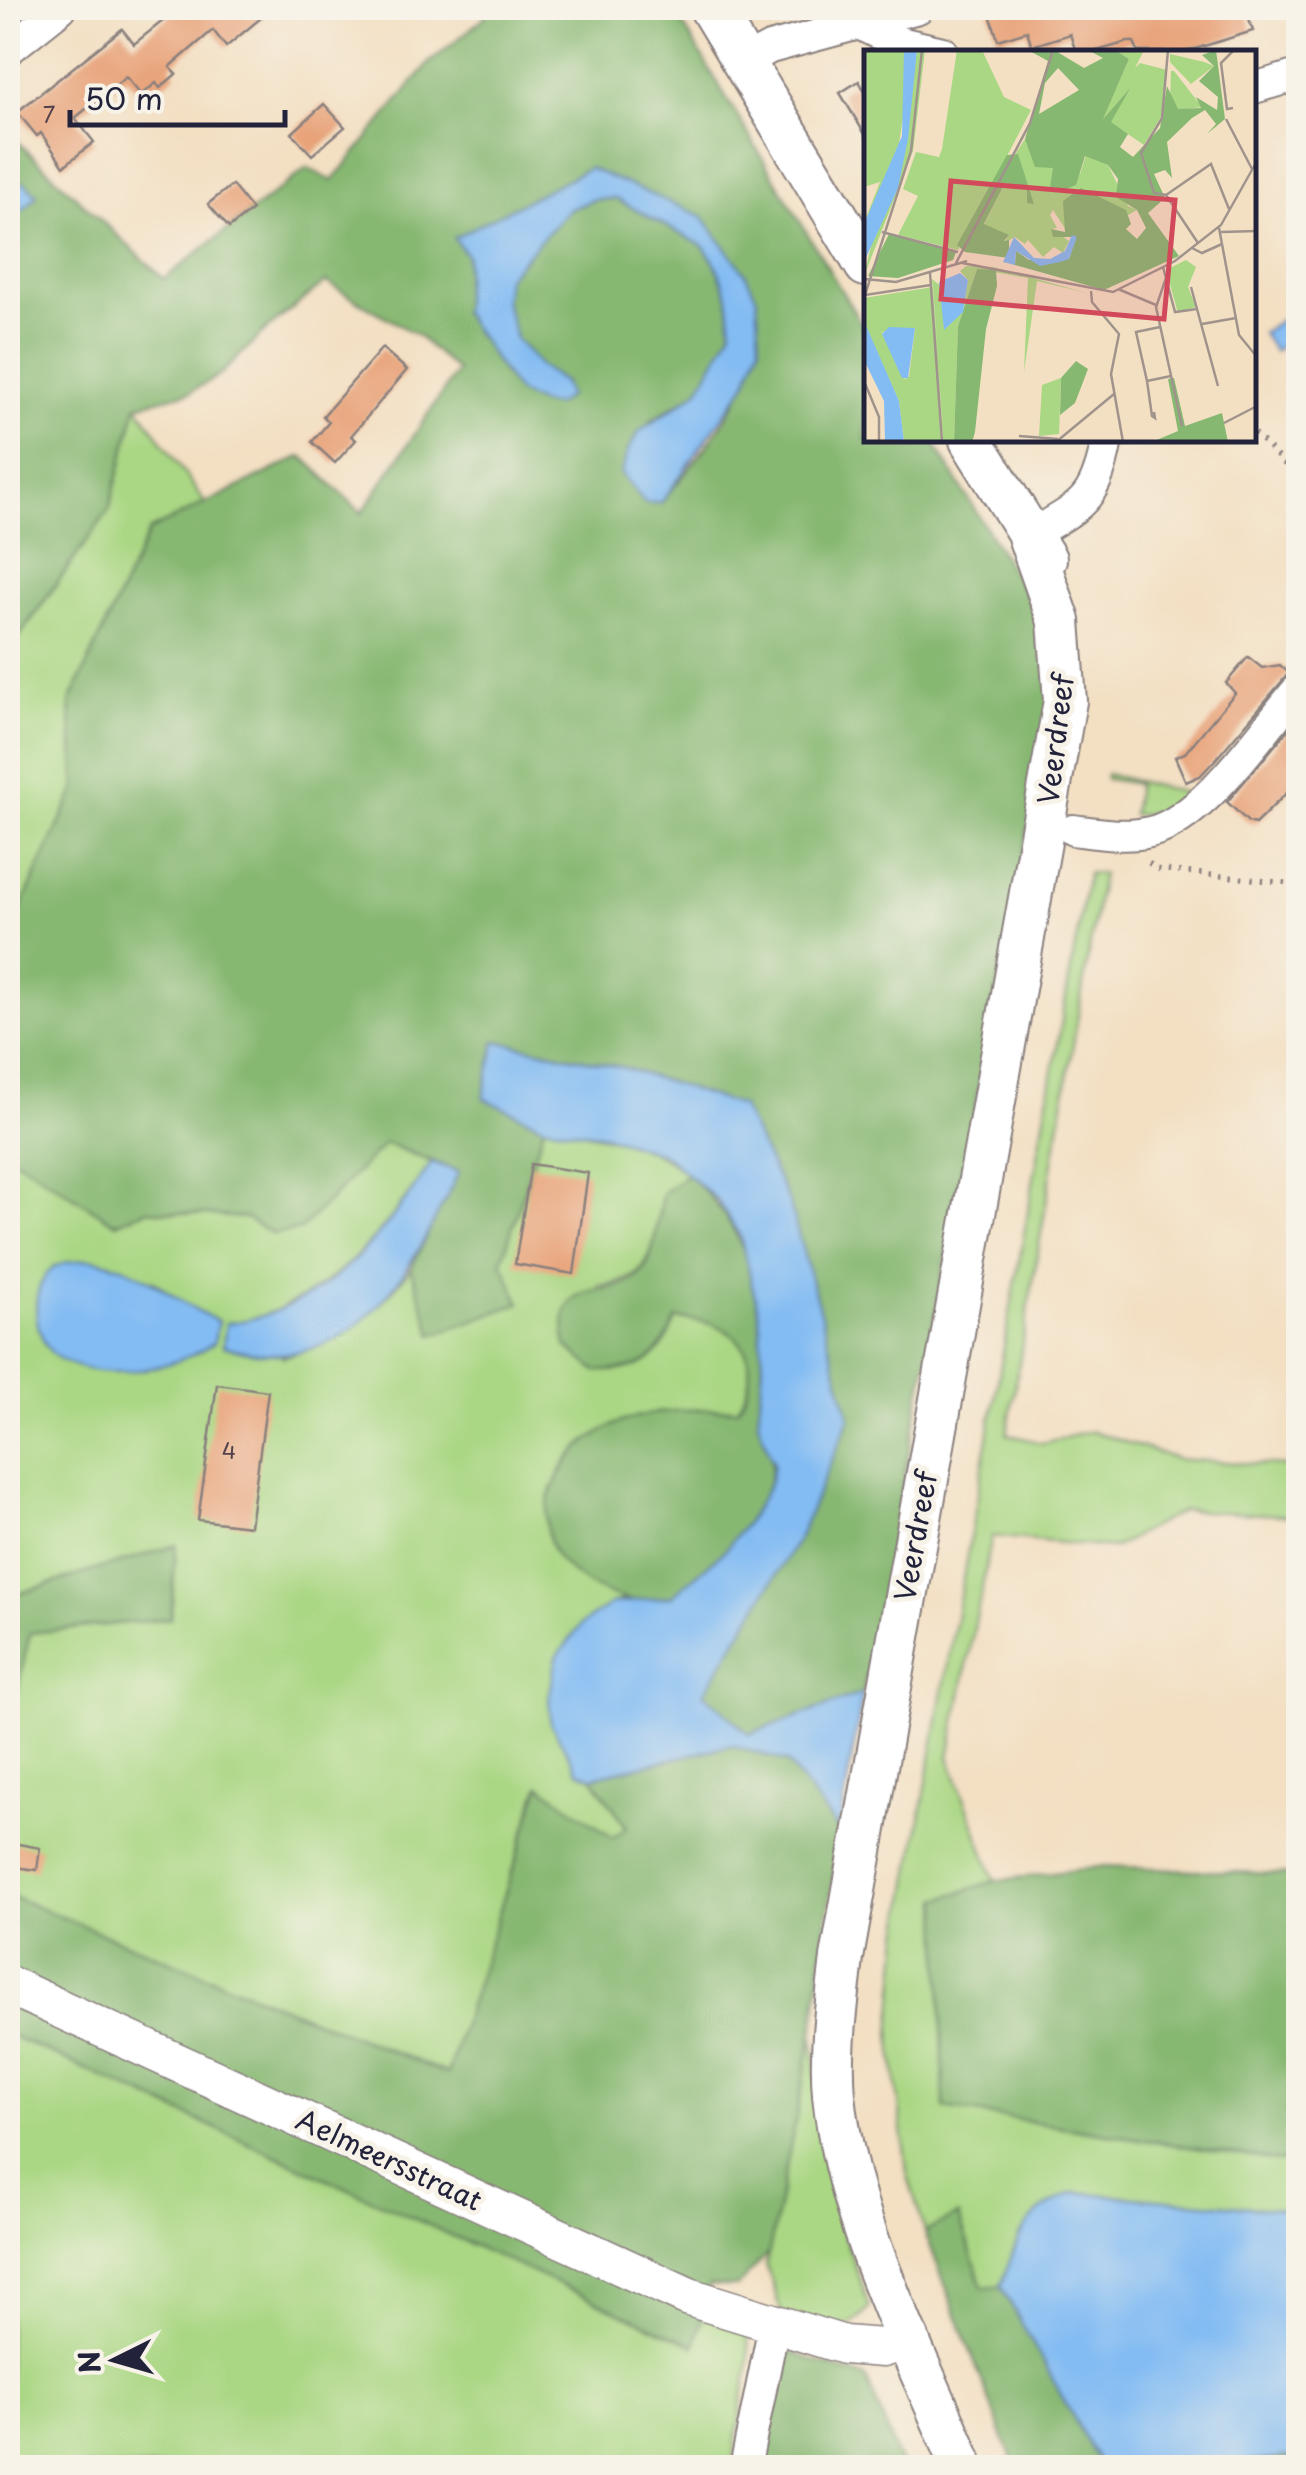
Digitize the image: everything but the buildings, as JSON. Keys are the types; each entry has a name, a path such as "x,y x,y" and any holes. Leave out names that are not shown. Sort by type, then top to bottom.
{"main road":[{"path":"711,8 864,262"},
{"name":"Veerdreef","path":"963,2468 886,2280 866,2156 861,2028 942,1471 1059,827 1065,661 1059,621 1029,536 972,442"}],"street":[{"path":"8,50 60,8"},
{"path":"744,62 770,48 918,8"},
{"path":"861,25 891,40 934,50"},
{"path":"1256,87 1298,74"},
{"path":"1029,536 1087,500 1100,480 1107,442"},
{"path":"1059,827 1135,834 1169,826 1194,809 1298,690"},
{"name":"Aelmeersstraat","path":"8,1985 689,2296 774,2325"},
{"path":"746,2468 774,2325 863,2348 883,2348 910,2338"}],"path":[{"path":"1256,435 1298,478"},
{"path":"1135,834 1139,855 1156,869 1298,884"}],"green space":[{"path":"480,8 673,8 864,329 864,442 933,442 1019,582 1047,636 1054,695 863,1693 749,1734 703,1693 798,1539 850,1418 741,1106 625,1068 496,1041 484,1098 544,1126 502,1261 520,1303 433,1335 411,1268 458,1171 385,1143 300,1230 273,1234 245,1218 148,1210 115,1223 8,1154 8,936 76,788 70,702 149,531 302,456 362,513 457,371 418,336 326,282 268,328 221,374 190,392 137,405 109,510 14,643 8,643 8,133 164,279 307,168 333,181 429,63 486,16","holes":["589,168 745,273 755,305 757,336 738,396 722,425 661,503 650,421 698,391 732,330 728,296 715,262 703,246 616,199 595,199 568,210 507,277 505,301 516,339 541,367 563,382 517,392 462,312 467,256 455,239"]},
{"path":"756,8 849,8 767,25"},
{"path":"137,405 205,503 149,531 70,702 76,788 8,936 8,643 15,643 109,510"},
{"path":"1106,774 1190,794 1156,814 1132,815 1137,784 1106,779"},
{"path":"1088,873 1102,874 1007,1434 1042,1443 1092,1431 1177,1459 1298,1467 1298,1516 1184,1510 1113,1548 992,1536 949,1757 995,1881 939,1900 945,2108 1298,2164 1298,2211 1074,2192 1020,2234 1001,2286 983,2289 958,2215 925,2232 907,2173 891,2034 900,1933"},
{"path":"544,1126 620,1140 655,1153 687,1174 663,1193 653,1243 643,1268 618,1283 598,1286 611,1371 653,1357 676,1319 714,1325 729,1333 740,1343 750,1371 738,1409 660,1414 608,1429 586,1442 568,1460 552,1490 550,1512 570,1571 624,1600 611,1604 578,1771 592,1777 627,1828 613,1838 539,1786 448,2074 8,1895 8,1732 29,1633 171,1618 176,1546 8,1597 8,1319 16,1285 8,1266 8,1154 115,1223 147,1210 245,1218 273,1234 300,1230 385,1143 432,1162 395,1213 354,1259 305,1296 247,1321 283,1357 355,1325 383,1301 411,1268 433,1335 502,1261","holes":["55,1266 154,1281 189,1308 217,1321 203,1350 178,1360 137,1367 102,1361 40,1333 38,1297"]},
{"path":"687,1174 724,1214 755,1283 762,1336 759,1417 772,1461 771,1471 764,1496 754,1512 729,1547 699,1578 672,1597 657,1601 625,1599 593,1587 557,1557 547,1524 552,1491 566,1464 605,1429 654,1413 738,1409 750,1372 747,1356 740,1343 714,1325 676,1319 662,1345 646,1361 625,1369 596,1371 566,1346 564,1321 577,1296 619,1286 645,1268 663,1193"},
{"path":"176,1545 171,1618 30,1633 8,1732 8,1597"},
{"path":"732,1745 787,1762 839,1830 813,2033 769,2252 737,2287 709,2285 695,2346 8,2034 8,1895 447,2074 540,1785 613,1838 627,1827 592,1777"},
{"path":"1105,1866 1298,1875 1298,2164 944,2108 939,1899 995,1881"},
{"path":"813,2033 824,2159 838,2219 870,2307 850,2324 830,2328 782,2315 766,2264"},
{"path":"8,2034 695,2346 702,2315 735,2325 748,2337 749,2362 732,2467 8,2468"},
{"path":"958,2215 983,2288 1001,2286 1101,2467 1015,2467 925,2232"},
{"path":"777,2348 866,2378 902,2467 756,2468"},
{"path":"1298,2456 1298,2467 1207,2467"}],"water":[{"path":"589,168 702,216 745,273 757,298 760,345 746,384 661,503 645,503 621,474 628,450 640,431 698,391 732,330 728,296 715,262 703,246 616,199 595,199 568,210 507,277 505,301 516,339 541,367 563,382 568,396 556,405 541,404 517,392 462,312 467,256 454,238"},
{"path":"8,177 25,183 37,195 12,222 8,222"},
{"path":"1298,308 1298,334 1274,351 1262,333"},
{"path":"496,1041 625,1068 741,1106 789,1202 850,1418 798,1539 704,1693 749,1734 863,1693 839,1830 787,1762 732,1745 592,1777 578,1771 551,1724 549,1698 557,1657 582,1624 611,1604 672,1596 725,1550 750,1518 768,1487 774,1464 758,1422 763,1365 759,1313 740,1236 717,1200 664,1154 605,1135 544,1126 483,1098"},
{"path":"432,1162 459,1172 420,1247 373,1311 344,1334 310,1349 270,1354 223,1346 226,1323 260,1317 292,1304 347,1267 393,1217"},
{"path":"87,1259 140,1275 218,1321 214,1343 179,1360 138,1370 97,1371 60,1359 43,1340 39,1327 36,1312 40,1285 57,1266"},
{"path":"1074,2192 1298,2211 1298,2456 1207,2468 1101,2467 1001,2286 1025,2228 1043,2210"}]}
